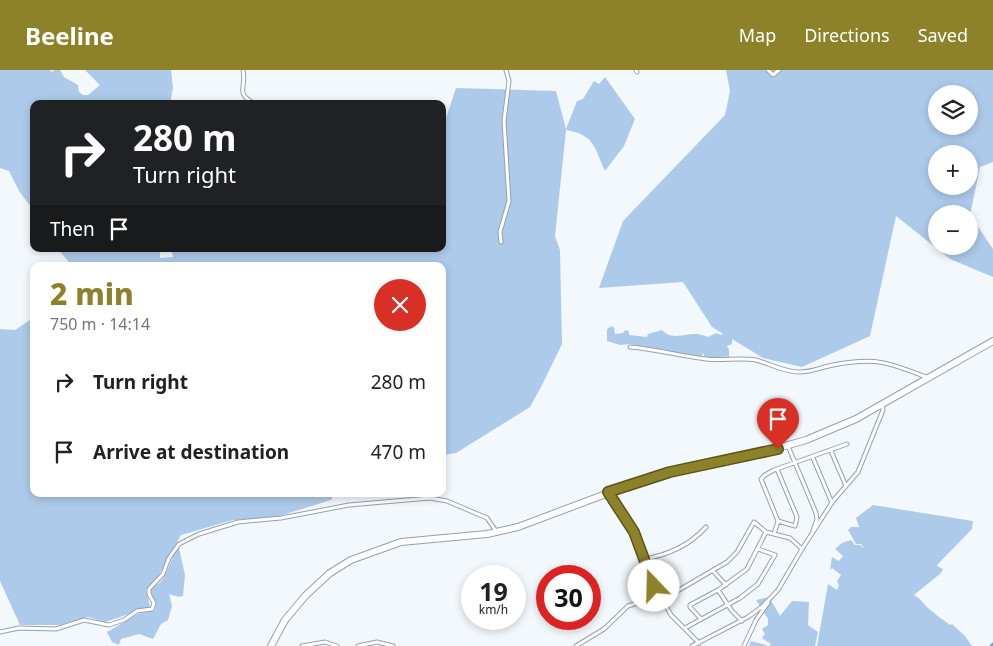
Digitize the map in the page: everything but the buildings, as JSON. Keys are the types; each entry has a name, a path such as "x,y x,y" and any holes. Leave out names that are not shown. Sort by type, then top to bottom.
{"highway":[{"path":"271,646 285,620 306,595 330,573 352,560 401,542 496,532 532,522 608,492 670,472 747,457 788,446 856,419 926,377 993,341"}],"street":[{"path":"243,70 243,94 246,100"},
{"path":"501,242 500,232 509,202 504,121 509,80 506,70"},
{"path":"768,70 773,75 779,70"},
{"path":"630,347 707,359 750,360 783,371 801,372 830,365 871,360 901,367 926,377"},
{"path":"744,646 756,620 788,576 802,549 832,503 860,469 883,410 882,403"},
{"path":"774,534 778,521 761,479 776,469 813,458 847,444"},
{"path":"788,446 816,513 817,519 812,534"},
{"path":"831,451 846,486"},
{"path":"813,458 832,503"},
{"path":"776,469 797,517 795,526 778,521"},
{"path":"608,492 634,532 659,595 671,615 699,643"},
{"path":"0,632 19,628 56,629 84,620 109,625 124,620 138,611 152,608 154,603 149,590 163,574 169,558 179,544 199,534 238,522 281,518 349,505 430,498 447,501 487,518 496,532"},
{"path":"576,646 604,629 628,606 679,590 713,571 735,555 754,522 766,532 790,538 802,549"},
{"path":"644,559 658,557 674,550 700,535 706,527"},
{"path":"701,619 690,605 726,585 747,569 766,532"},
{"path":"685,628 728,605 758,584 775,555 758,549"},
{"path":"713,571 726,585"},
{"path":"718,590 742,621"},
{"path":"692,646 742,621 770,600"},
{"path":"302,646 325,642 337,646"},
{"path":"358,646 377,642 392,646"}],"shaded area":[{"path":"0,70 49,70 53,72 54,70 60,70 64,77 78,85 79,92 83,95 88,95 100,85 85,70 171,70 173,88 171,100 30,100 30,206 19,191 9,171 0,168"},
{"path":"726,70 993,70 993,162 980,167 978,177 978,145 928,145 928,195 974,195 972,205 928,205 928,241 896,216 870,336 802,367 763,358 732,339 732,344 727,346 729,357 708,358 705,358 703,353 701,357 679,354 663,349 654,350 630,344 620,345 607,341 607,329 612,326 615,334 623,333 625,330 629,331 629,335 647,337 648,334 662,330 674,336 696,334 708,337 716,333 723,334 712,327 683,282 599,288 623,221 725,115 730,91"},
{"path":"605,77 635,119 624,146 605,171 592,143 583,135 566,130 555,236 560,250 562,344 530,407 456,453 446,455 446,262 69,262 60,252 160,252 160,258 173,257 172,252 446,252 446,118 456,88 556,91 566,129 577,101 583,99 594,81 599,84"},
{"path":"978,227 993,249 993,277 950,259 945,255 978,255"},
{"path":"30,320 30,497 332,497 331,500 273,518 233,520 181,535 156,580 146,590 150,607 105,622 88,617 59,625 20,625 0,581 0,329 15,330"},
{"path":"873,505 973,521 972,529 938,564 937,566 943,569 941,573 914,595 950,625 952,624 965,636 972,646 817,646 828,584 837,590 839,585 837,581 841,575 832,568 830,570 832,557 839,561 843,556 835,549 842,543 851,540 855,545 860,545 865,549 861,544 856,544 848,530 851,527 859,527 856,518"},
{"path":"179,548 185,575 183,596 179,597 169,594 172,606 168,620 161,624 153,639 139,634 121,639 119,645 112,642 107,632 138,614 155,610 151,594 152,589 165,576"},
{"path":"769,597 780,616 792,601 809,602 808,625 818,632 815,646 769,646 771,644 762,638 765,634 762,629 768,625 768,619 756,600"},
{"path":"751,641 769,646 749,646"}],"route":[{"path":"654,586 634,532 608,492 670,472 778,449"}]}
